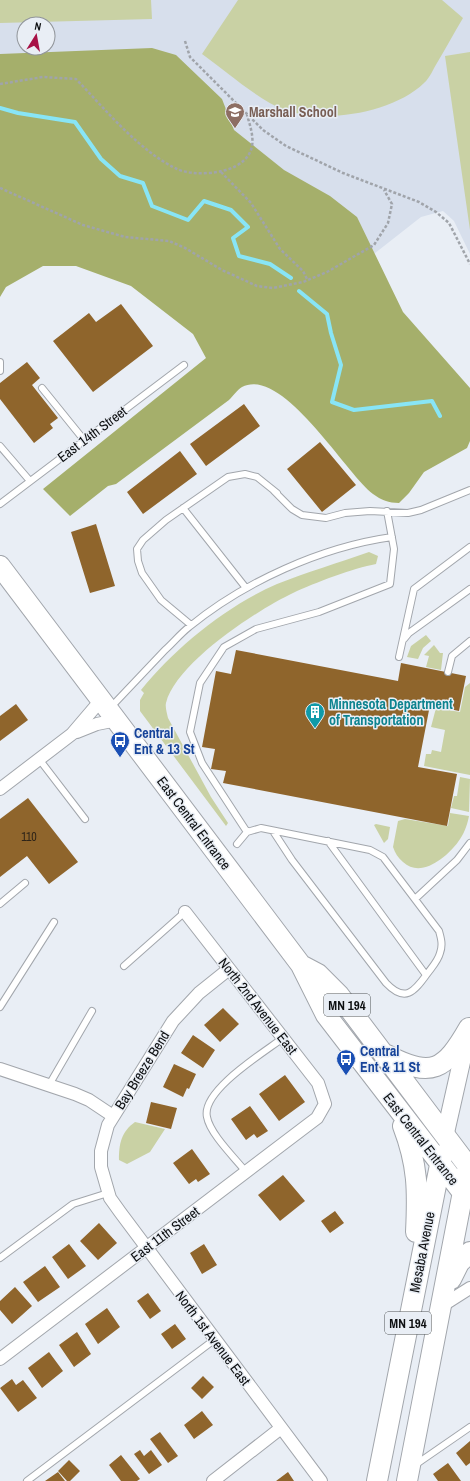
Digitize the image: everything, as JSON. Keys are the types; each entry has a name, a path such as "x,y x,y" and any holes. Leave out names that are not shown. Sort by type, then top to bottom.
{"highway":[{"name":"East Central Entrance","path":"0,566 301,964 326,1015 397,1109 466,1196"},
{"name":"East Central Entrance","path":"301,964 318,974 328,983 469,1164"},
{"path":"384,1053 416,1068 436,1067 452,1055 469,1026"},
{"name":"MN 194","path":"397,1109 410,1145 417,1176 418,1205 411,1308"},
{"name":"Mesaba Avenue","path":"378,1481 445,1135"},
{"name":"Mesaba Avenue","path":"409,1475 441,1302 466,1196 469,1164"},
{"path":"441,1302 459,1263 470,1252"}],"main road":[{"name":"Mesaba Avenue","path":"445,1135 469,1026"}],"street":[{"path":"0,789 72,734 109,710"},
{"path":"72,734 90,726 109,710"},
{"name":"North 2nd Avenue East","path":"185,912 318,1083 325,1104"},
{"name":"Bay Breeze Bend","path":"108,1193 101,1167 101,1151 108,1125 173,1021 199,993 229,969"},
{"path":"0,1069 89,1100 113,1116"},
{"name":"East 11th Street","path":"0,1359 317,1118 325,1104"},
{"name":"North 1st Avenue East","path":"108,1193 146,1248 214,1340 321,1481"},
{"path":"441,1302 470,1288"},
{"path":"213,1481 281,1428"}],"lane":[{"path":"0,362 0,371"},
{"name":"East 14th Street","path":"0,504 184,365"},
{"path":"42,388 84,440"},
{"path":"0,446 30,481"},
{"path":"191,625 157,594 142,573 138,561 137,549 143,540 183,508 228,477 245,474 257,477 292,509 310,517 326,518 345,513 387,511 408,513 421,510 470,490"},
{"path":"183,508 246,588"},
{"path":"247,832 202,762 190,732 200,683 224,647 256,629 319,612 390,584 394,549 387,511"},
{"path":"109,710 191,625 246,588 285,569 330,552 371,540 392,537"},
{"path":"399,657 414,589 470,548"},
{"path":"402,642 409,633 470,589"},
{"path":"448,672 452,656 470,641"},
{"path":"39,759 85,819"},
{"path":"237,844 247,832 261,828 370,850 383,857 439,931 441,952 438,959 413,991 404,994 393,991 292,860 273,831"},
{"path":"328,841 426,975"},
{"path":"415,899 457,860 470,843"},
{"path":"0,904 25,883"},
{"path":"124,966 185,912"},
{"path":"0,1007 54,922"},
{"path":"49,1085 92,1011"},
{"path":"246,1172 210,1126 206,1116 208,1103 212,1096 234,1075 283,1038"},
{"path":"0,1258 73,1204 108,1193"},
{"path":"27,1481 214,1340"},
{"path":"409,1475 470,1427"}],"path":[{"path":"185,41 190,57 263,130 286,146 384,190 419,202 436,212 449,223 470,264"},
{"path":"0,84 43,77 76,79 122,128 147,149 177,169 203,173 221,172 237,165 249,155 253,142 247,114"},
{"path":"221,172 251,203 280,249 302,271 307,280"},
{"path":"0,188 82,225 125,237 169,241 185,248 222,270 256,286 273,288 307,280 326,272 374,245 388,223 392,204 384,190"}],"shaded area":[{"name":"Marshall School","path":"0,0 470,0 470,254 454,221 443,211 421,217 319,297 0,246"}],"green space":[{"path":"0,0 151,0 152,19 56,22 56,16 16,16 16,23 0,23"},
{"path":"238,0 442,0 463,18 428,79 411,93 395,102 358,113 338,116 319,116 285,110 275,105 253,92 202,54"},
{"path":"152,48 176,55 222,99 234,130 284,170 330,196 357,217 403,312 470,388 470,441 467,448 424,472 409,493 399,503 385,501 373,494 361,483 313,425 294,406 276,392 258,385 242,387 229,400 116,484 108,486 70,516 43,489 206,358 193,334 131,286 76,266 43,266 6,287 0,297 0,54 16,53 16,56 56,56 56,52"},
{"path":"470,52 470,230 445,56"},
{"path":"369,552 378,556 376,564 346,572 312,585 293,593 259,612 220,639 201,655 185,671 173,687 166,703 168,718 211,797 228,823 226,826 140,711 140,700 144,693 141,690 169,659 186,644 221,616 239,604 277,584"},
{"path":"426,635 431,641 423,648 418,659 407,657 411,646"},
{"path":"434,645 440,653 443,653 441,670 426,667 429,656 424,655"},
{"path":"470,683 470,775 424,766 426,754 431,754 432,750 441,752 445,730 431,727 436,708 460,712 465,687"},
{"path":"460,777 470,779 469,812 451,808 454,796 457,796"},
{"path":"450,813 469,816 462,836 447,854 433,864 418,868 410,867 400,859 393,847 398,821 405,819 448,826"},
{"path":"376,824 390,827 388,839 384,843 374,825"},
{"path":"135,1122 165,1129 150,1152 127,1164 119,1160 120,1144 124,1134"}],"building":[{"path":"121,304 153,346 93,392 53,341 89,313 96,322"},
{"path":"27,362 40,378 32,385 58,418 50,424 53,428 34,443 0,399 0,383"},
{"path":"244,404 260,426 206,466 190,444"},
{"path":"320,442 356,485 322,512 287,469"},
{"path":"180,451 197,474 143,514 127,492"},
{"path":"96,524 115,586 90,593 71,532"},
{"name":"Minnesota Department of Transportation","path":"236,650 398,681 401,663 466,676 459,711 430,705 418,767 457,774 447,826 223,783 226,771 211,769 215,749 202,747 216,671 231,674"},
{"path":"16,704 28,720 0,741 0,716"},
{"path":"28,798 78,862 49,884 27,856 0,877 0,819"},
{"path":"223,1008 239,1024 220,1042 204,1025"},
{"path":"193,1035 215,1050 203,1068 181,1053"},
{"path":"174,1064 196,1074 189,1089 187,1088 183,1097 163,1087"},
{"path":"285,1075 305,1102 279,1121 259,1094"},
{"path":"151,1102 177,1108 171,1129 146,1123"},
{"path":"250,1106 268,1131 257,1138 254,1134 246,1140 231,1119"},
{"path":"192,1149 210,1174 198,1182 196,1179 189,1184 173,1163"},
{"path":"283,1175 305,1201 280,1221 258,1195"},
{"path":"335,1211 344,1223 330,1233 321,1221"},
{"path":"99,1223 117,1243 98,1260 80,1241"},
{"path":"69,1244 86,1266 68,1279 52,1257"},
{"path":"204,1244 217,1265 202,1274 190,1253"},
{"path":"45,1266 60,1287 38,1302 23,1282"},
{"path":"15,1287 32,1306 12,1324 0,1310 0,1301"},
{"path":"148,1293 161,1311 150,1319 137,1301"},
{"path":"107,1308 120,1327 98,1344 85,1324"},
{"path":"175,1324 186,1339 172,1349 161,1334"},
{"path":"77,1332 91,1354 74,1367 59,1345"},
{"path":"49,1352 63,1371 42,1388 28,1368"},
{"path":"203,1376 214,1387 202,1399 191,1388"},
{"path":"12,1379 16,1385 23,1380 37,1398 18,1412 0,1388"},
{"path":"202,1411 213,1425 194,1439 184,1425"},
{"path":"160,1432 178,1456 168,1463 150,1439"},
{"path":"470,1441 470,1463 466,1466 456,1453"},
{"path":"140,1450 144,1456 151,1450 162,1465 149,1474 134,1454"},
{"path":"121,1455 140,1479 137,1481 121,1481 109,1465"},
{"path":"69,1460 80,1471 70,1481 67,1481 58,1471"},
{"path":"448,1463 461,1481 438,1481 433,1474"},
{"path":"58,1472 65,1481 45,1481"},
{"path":"288,1472 294,1481 276,1481"}],"waterway":[{"path":"0,108 18,113 75,122 101,159 120,176 143,183 152,206 188,220 204,201 231,210 248,227 233,238 239,256 270,264 291,278"},
{"path":"299,291 327,314 341,365 332,402 354,410 432,401 440,416"}],"place":[{"name":"Marshall School","path":"235,129"},
{"name":"Minnesota Department of Transportation","path":"315,729"},
{"name":"Central Ent & 13 St","path":"120,758"},
{"name":"Central Ent & 11 St","path":"346,1076"}]}
